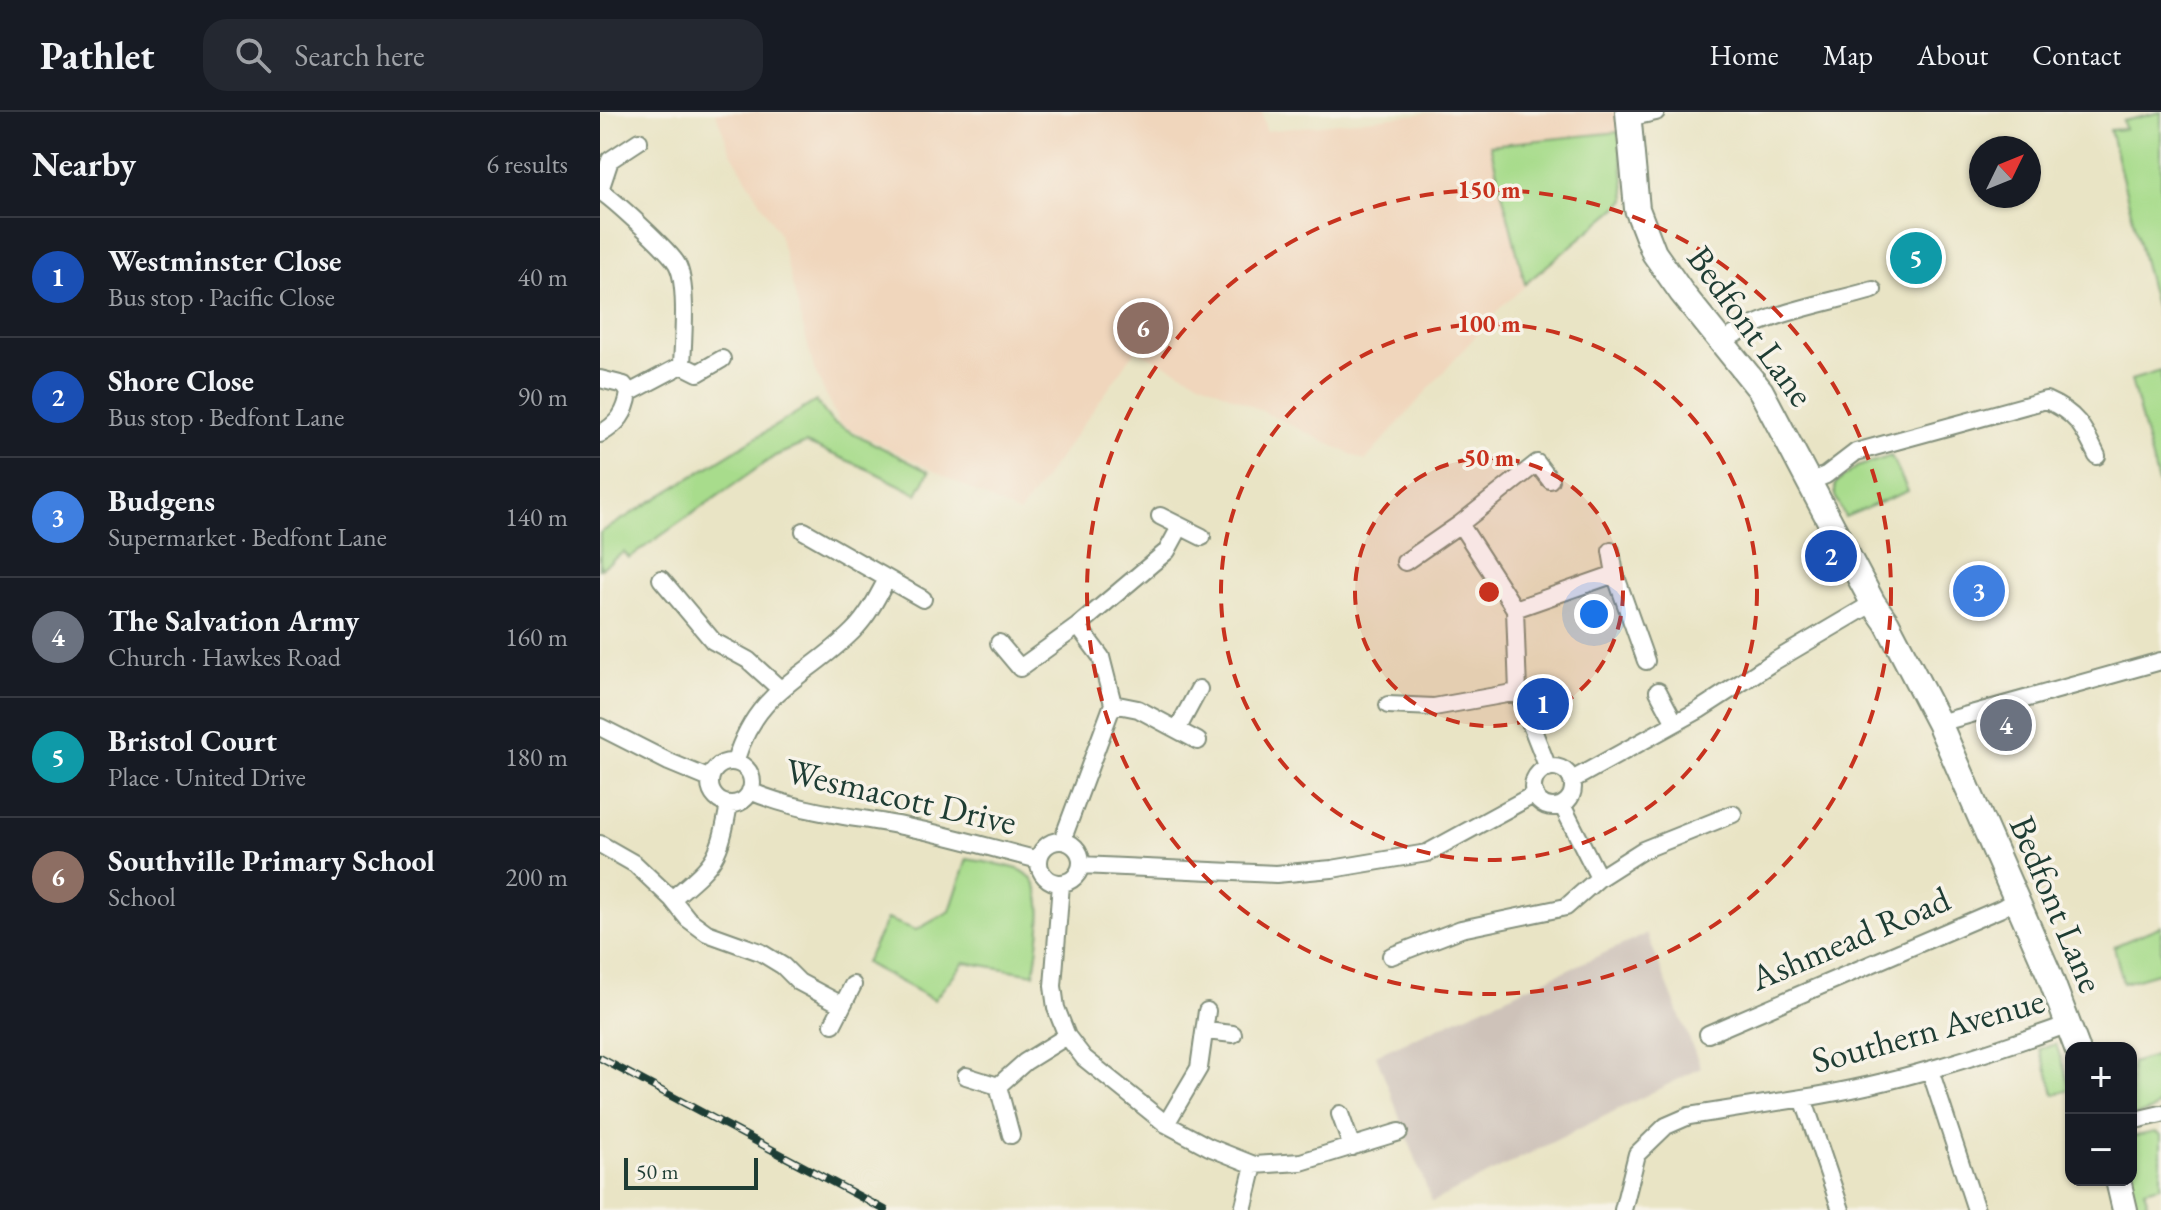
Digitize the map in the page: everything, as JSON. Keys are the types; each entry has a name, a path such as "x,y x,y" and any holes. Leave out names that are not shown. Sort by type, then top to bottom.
{"main road":[{"name":"Bedfont Lane","path":"1628,115 1637,209 1657,258 1761,391 1873,603 1887,623 1939,723 2017,899 2075,1042"},
{"path":"2119,1186 2125,1210"}],"street":[{"path":"1628,115 1656,112"},
{"path":"639,141 610,160 600,191 677,264 684,302 682,365"},
{"path":"1722,342 1734,334 1783,316 1873,290"},
{"path":"682,365 698,373 722,359"},
{"path":"629,393 682,365"},
{"path":"600,379 624,385 629,393 627,408 620,419 600,434"},
{"path":"1809,482 1826,475 1856,452 2046,400 2064,408 2083,425 2097,456"},
{"path":"1405,562 1460,524 1537,463 1550,480"},
{"path":"1160,516 1202,537"},
{"path":"1460,524 1515,609 1518,692 1548,768"},
{"path":"999,643 1016,671 1078,626 1167,551 1180,527"},
{"path":"804,531 923,599"},
{"path":"1611,551 1615,574 1646,661"},
{"path":"1515,609 1615,574"},
{"path":"661,579 713,641 748,660 780,689"},
{"path":"735,762 751,722 780,689 853,631 870,610 887,579"},
{"path":"1572,780 1675,723 1873,603"},
{"path":"1062,841 1113,704 1101,657 1078,626"},
{"path":"1939,723 2161,661"},
{"path":"1178,728 1199,689"},
{"path":"1658,691 1675,723"},
{"path":"1388,705 1434,707 1518,692"},
{"path":"1113,704 1138,709 1198,741"},
{"path":"600,727 710,779"},
{"path":"735,762 750,775 750,791 741,802 722,802 714,796 710,779 718,766 735,762"},
{"path":"1548,768 1564,770 1572,780 1572,794 1562,805 1545,805 1535,794 1535,780 1548,768"},
{"name":"Wesmacott Drive","path":"750,791 774,802 906,827 1039,860"},
{"path":"1081,865 1276,874 1332,869 1427,853 1535,794"},
{"path":"672,899 710,866 722,845 729,804"},
{"path":"1562,805 1599,878"},
{"path":"1391,956 1461,929 1566,907 1599,878 1643,850 1733,814"},
{"path":"1062,841 1078,851 1081,865 1074,879 1061,884 1044,876 1039,860 1045,847 1062,841"},
{"path":"600,844 635,864 688,919 707,933 760,952 783,966 799,982 842,1005"},
{"path":"1061,884 1053,986 1056,1008 1067,1036 1084,1058 1166,1124 1209,1147 1254,1165 1301,1162 1399,1132"},
{"name":"Ashmead Road","path":"1708,1034 2017,899"},
{"path":"833,1024 853,985"},
{"path":"1166,1124 1199,1068 1207,1011"},
{"name":"Southern Avenue","path":"1623,1210 1637,1154 1666,1126 1689,1116 1854,1090 1930,1070 2069,1024"},
{"path":"1206,1031 1233,1034"},
{"path":"998,1086 1025,1062 1067,1036"},
{"path":"1930,1070 1976,1210"},
{"path":"966,1076 998,1086"},
{"path":"998,1086 1011,1135"},
{"name":"Southern Avenue","path":"1803,1098 1841,1210"},
{"path":"1340,1114 1352,1147"},
{"path":"2137,1120 2161,1114"},
{"path":"1243,1210 1254,1165"}],"shaded area":[{"path":"715,112 1262,112 1266,131 1437,112 1617,112 1626,200 1502,306 1365,461 1136,350 1019,514 839,423 814,369 779,234 731,152"},
{"path":"1647,934 1701,1068 1432,1202 1376,1055"}],"green space":[{"path":"2161,112 2161,329 2110,130 2125,129 2123,121"},
{"path":"1619,132 1626,200 1525,284 1490,145"},
{"path":"2161,371 2161,494 2131,380"},
{"path":"816,401 832,422 929,472 917,494 806,443 775,456 629,558 624,552 600,569 600,533"},
{"path":"1891,456 1908,491 1845,517 1835,496 1835,484 1857,467"},
{"path":"967,859 1018,869 1029,876 1036,887 1041,916 1034,974 964,962 934,1000 865,963 887,919 916,930 950,911"},
{"path":"2161,926 2161,972 2123,983 2114,946"},
{"path":"2056,1044 2065,1071 2065,1091 2055,1095 2040,1049"},
{"path":"2161,1054 2159,1104 2153,1110 2137,1115 2137,1114 2137,1061"},
{"path":"2155,1132 2161,1135 2161,1186 2144,1190 2150,1210 2137,1210 2130,1186 2137,1186 2137,1136"}],"railway":[{"path":"600,1058 885,1210"}],"place":[{"name":"Bristol Court","path":"1916,258"},
{"name":"Southville Primary School","path":"1143,328"},
{"name":"Shore Close","path":"1831,556"},
{"name":"Budgens","path":"1979,591"},
{"name":"Westminster Close","path":"1543,704"},
{"name":"The Salvation Army","path":"2006,725"}]}
